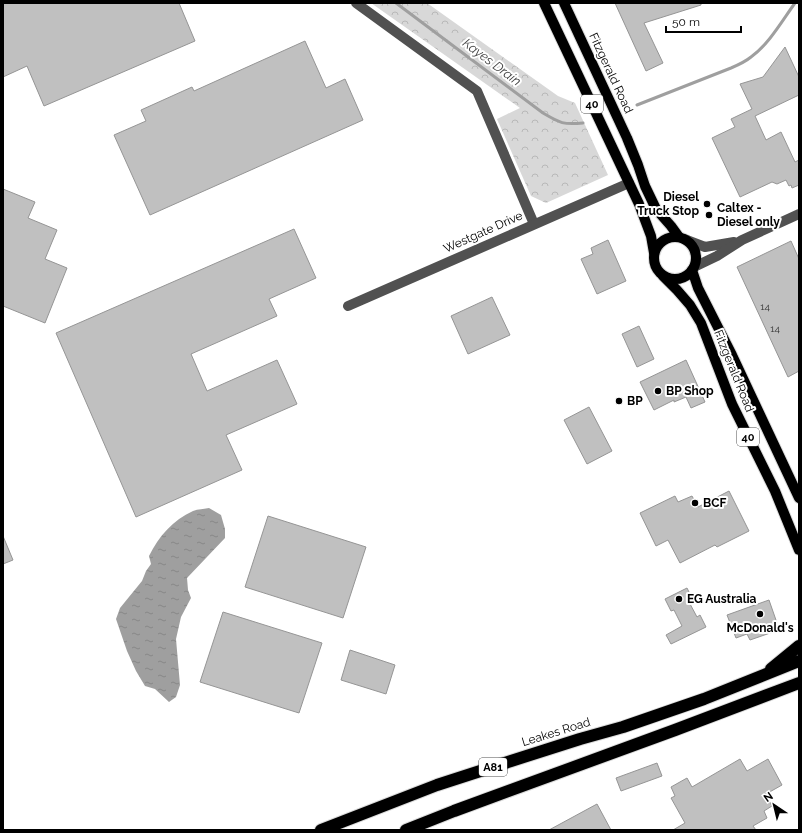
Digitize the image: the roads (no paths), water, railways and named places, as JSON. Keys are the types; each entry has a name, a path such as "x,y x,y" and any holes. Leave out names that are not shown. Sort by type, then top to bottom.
{"highway":[{"path":"763,676 799,646"},
{"name":"Leakes Road","path":"321,830 437,785 623,727 704,699 799,661"},
{"name":"A81","path":"406,830 799,683"}],"main road":[{"name":"40","path":"544,3 645,218 651,236 655,266 663,276"},
{"name":"Fitzgerald Road","path":"564,3 627,138 645,186 656,210 681,238"},
{"path":"654,253 661,242 673,237 681,238"},
{"name":"40","path":"681,238 689,242 696,254 696,260 693,268"},
{"name":"Fitzgerald Road","path":"693,268 698,288 732,355 799,498"},
{"path":"663,276 675,279 682,278 688,275 693,268"},
{"name":"Fitzgerald Road","path":"663,276 690,306 701,323 732,404 775,492 799,550"}],"street":[{"path":"356,3 477,91 534,224"},
{"name":"Westgate Drive","path":"348,306 629,183"},
{"path":"693,268 717,256 742,240 799,214"},
{"path":"681,238 705,247 742,240"}],"water":[{"path":"209,508 221,515 225,529 225,538 187,578 188,590 191,598 181,617 176,639 180,685 176,697 169,702 155,689 145,686 127,651 116,619 120,608 142,581 151,564 149,556 167,529 179,519 195,510"}],"waterway":[{"name":"Kayes Drain","path":"396,3 543,113 562,122 571,124 583,123"},
{"name":"Kayes Drain","path":"637,105 739,65 764,46 795,3"}],"place":[{"name":"Diesel Truck Stop","path":"707,204"},
{"name":"Caltex - Diesel only","path":"709,215"},
{"name":"BP Shop","path":"658,391"},
{"name":"BP","path":"619,401"},
{"name":"BCF","path":"695,503"},
{"name":"EG Australia","path":"679,599"},
{"name":"McDonald's","path":"760,614"}]}
